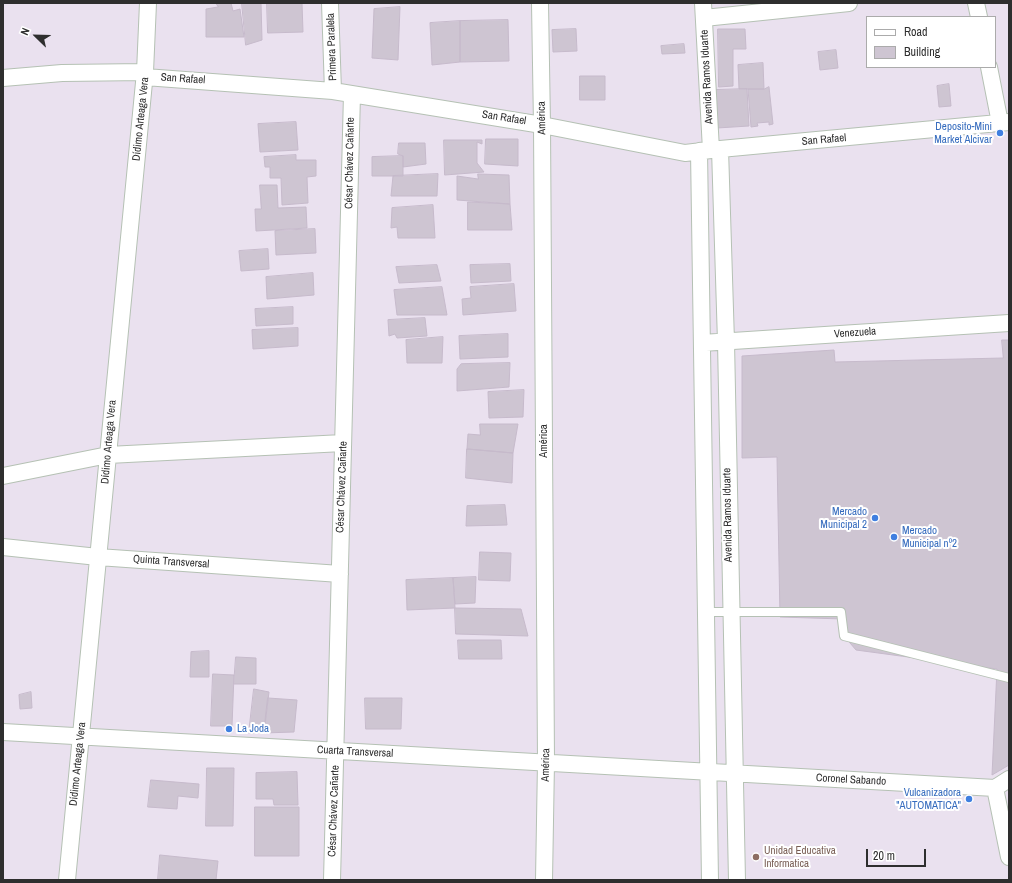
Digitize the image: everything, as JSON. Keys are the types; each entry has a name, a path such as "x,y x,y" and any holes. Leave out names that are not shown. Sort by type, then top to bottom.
{"street":[{"name":"Dídimo Arteaga Vera","path":"67,880 145,74 148,3"},
{"name":"Primera Paralela","path":"330,3 333,91"},
{"name":"América","path":"540,3 546,762 544,880"},
{"path":"703,10 843,3"},
{"path":"976,3 979,16"},
{"name":"Avenida Ramos Iduarte","path":"703,10 710,150 726,342 730,611 737,880"},
{"path":"989,68 1005,123"},
{"name":"San Rafael","path":"3,78 62,73 145,74 333,91 542,125 685,153 1005,123"},
{"name":"César Chávez Cañarte","path":"332,880 352,94"},
{"name":"Avenida Ramos Iduarte","path":"710,150 702,343 710,880"},
{"name":"Venezuela","path":"702,343 1009,323"},
{"path":"3,476 108,455 344,443"},
{"name":"Quinta Transversal","path":"3,547 98,557 340,574"},
{"name":"Cuarta Transversal","path":"3,732 708,772"},
{"name":"Coronel Sabando","path":"708,772 995,788"},
{"path":"1009,779 995,788 1009,857"}],"lane":[{"path":"706,612 841,612 844,636 1009,678"}],"building":[{"path":"216,3 231,3 233,11 240,9 244,37 206,37 206,9 218,7"},
{"path":"242,3 261,3 262,40 246,45"},
{"path":"267,3 302,3 303,32 268,33"},
{"path":"400,7 398,60 372,58 374,9"},
{"path":"508,20 509,61 460,62 460,21"},
{"path":"460,21 460,62 432,65 430,23"},
{"path":"576,29 577,51 553,52 552,30"},
{"path":"718,29 745,29 746,49 733,49 733,86 719,87"},
{"path":"684,44 685,53 662,54 661,46"},
{"path":"836,50 838,68 820,70 818,52"},
{"path":"763,63 764,89 739,89 738,65"},
{"path":"580,76 605,76 605,100 580,100"},
{"path":"949,84 951,106 939,107 937,86"},
{"path":"769,87 773,124 769,125 769,122 757,123 758,126 751,127 748,89 764,89"},
{"path":"747,89 749,126 717,128 715,90"},
{"path":"296,122 298,150 260,152 258,124"},
{"path":"486,139 518,139 518,166 485,164"},
{"path":"444,140 482,140 482,144 477,142 477,163 484,172 445,175"},
{"path":"399,143 425,143 426,164 403,167 403,156 398,154"},
{"path":"296,155 296,160 316,160 316,176 307,177 308,203 282,205 281,178 270,178 270,167 265,167 264,157"},
{"path":"403,156 403,176 372,176 372,157"},
{"path":"438,174 437,196 391,196 393,176"},
{"path":"478,174 509,175 510,204 457,200 457,176 478,179"},
{"path":"260,185 277,185 278,208 306,207 307,228 256,231 255,209 261,209"},
{"path":"468,202 510,204 512,230 468,230"},
{"path":"433,205 435,238 398,238 397,227 391,228 392,208"},
{"path":"315,229 316,253 276,255 275,231"},
{"path":"268,249 269,269 241,271 239,251"},
{"path":"510,264 511,281 471,283 470,265"},
{"path":"437,265 441,281 399,283 396,267"},
{"path":"313,273 314,295 267,299 266,277"},
{"path":"514,284 516,311 463,315 462,299 471,298 470,287"},
{"path":"442,287 447,315 397,315 394,290"},
{"path":"293,307 293,324 256,326 255,309"},
{"path":"425,318 427,336 397,338 395,334 389,336 388,320"},
{"path":"298,328 298,346 253,349 252,330"},
{"path":"508,334 508,357 460,359 459,336"},
{"path":"443,337 442,363 407,363 406,340"},
{"name":"Mercado Municipal nº2","path":"1002,340 1009,340 1009,765 992,775 997,669 856,650 844,636 843,619 780,617 777,457 742,458 742,356 834,350 835,362 1003,358"},
{"path":"510,363 509,387 457,391 457,369 461,364"},
{"path":"524,390 523,417 489,418 488,392"},
{"path":"480,424 518,424 513,453 467,449 468,434 480,435"},
{"path":"467,449 513,453 512,483 466,478"},
{"path":"505,505 507,525 466,526 467,506"},
{"path":"480,552 511,553 510,581 479,580"},
{"path":"476,577 475,603 455,604 453,578"},
{"path":"453,578 455,608 407,610 406,580"},
{"path":"455,608 521,609 528,636 456,634"},
{"path":"458,640 501,640 502,659 459,659"},
{"path":"209,651 209,677 190,677 191,652"},
{"path":"236,657 256,658 256,684 234,684"},
{"path":"213,674 234,675 232,726 211,726"},
{"path":"254,689 269,692 264,733 249,733"},
{"path":"31,692 32,708 20,709 19,695"},
{"path":"268,698 297,700 294,732 264,733"},
{"path":"365,698 402,698 401,729 366,729"},
{"path":"207,768 234,768 233,826 206,826"},
{"path":"297,772 298,805 274,805 273,799 256,799 256,773"},
{"path":"151,780 199,784 198,798 178,796 177,809 148,807"},
{"path":"255,807 299,807 299,856 255,856"},
{"path":"160,855 218,861 216,880 158,880"}],"place":[{"name":"Deposito-Mini Market Alcivar","path":"1000,133"},
{"name":"Mercado Municipal 2","path":"875,518"},
{"name":"Mercado Municipal nº2","path":"894,537"},
{"name":"La Joda","path":"229,729"},
{"name":"Vulcanizadora \"AUTOMATICA\"","path":"969,799"},
{"name":"Unidad Educativa Informatica","path":"756,857"}]}
